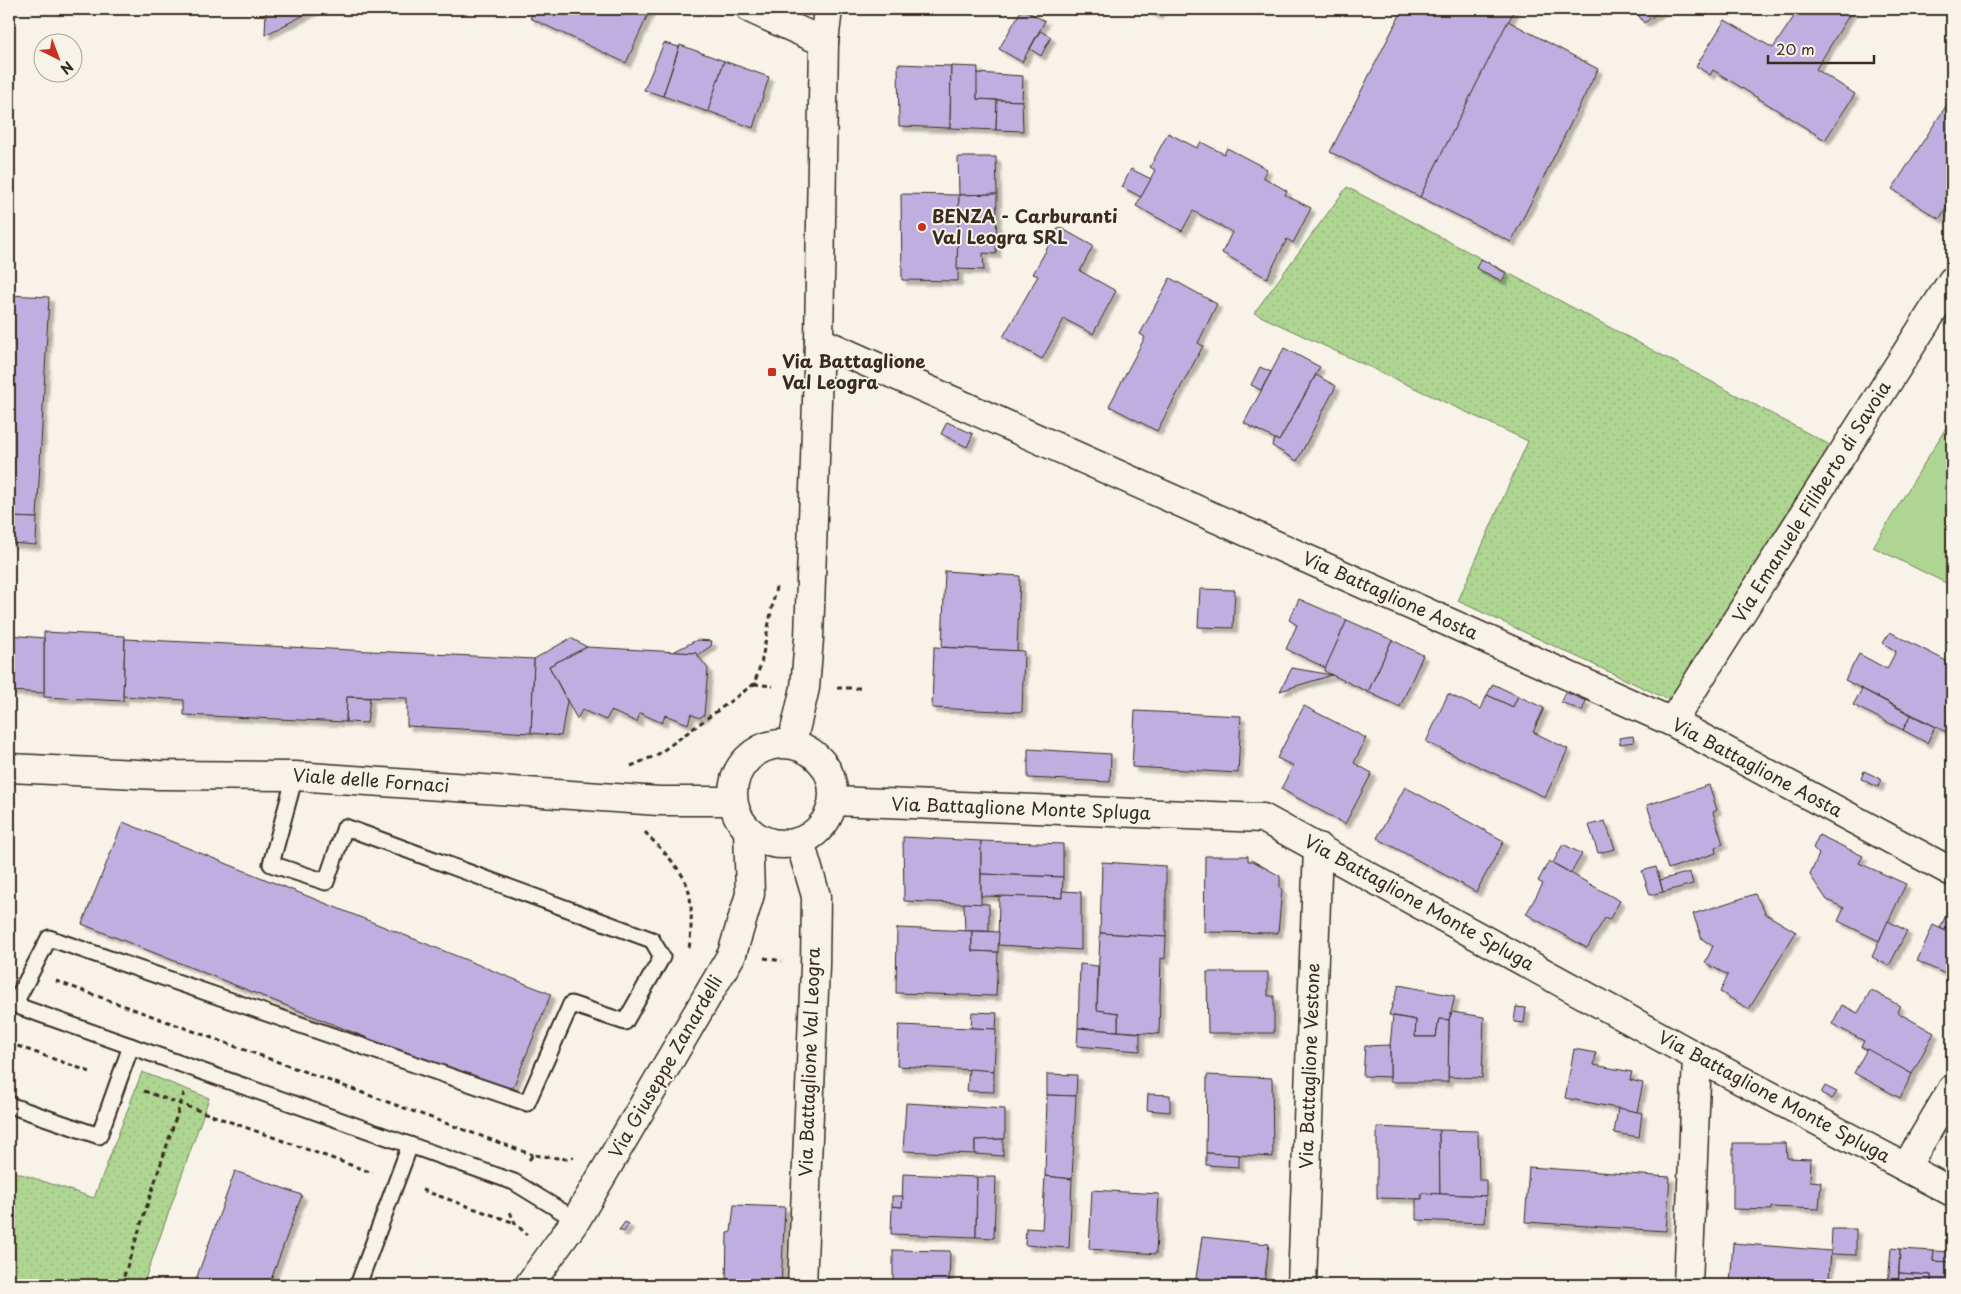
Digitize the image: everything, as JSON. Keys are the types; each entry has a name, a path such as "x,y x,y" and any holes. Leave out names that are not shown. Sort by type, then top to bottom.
{"street":[{"path":"751,9 824,42"},
{"path":"792,743 805,688 809,638 819,341 824,42 828,9"},
{"name":"Via Emanuele Filiberto di Savoia","path":"1672,722 1952,281"},
{"name":"Via Battaglione Aosta","path":"819,341 1672,722 1952,872"},
{"path":"792,743 811,751 825,764 833,782 834,801 830,814 812,836 800,842 782,845 764,841 748,830 741,822 733,801 735,777 748,758 768,745 792,743"},
{"name":"Viale delle Fornaci","path":"9,768 159,775 295,776 659,801 733,801"},
{"name":"Via Battaglione Monte Spluga","path":"834,801 1263,818 1697,1057 1952,1192"},
{"name":"Via Giuseppe Zanardelli","path":"529,1285 576,1220 732,954 750,894 748,830"},
{"name":"Via Battaglione Val Leogra","path":"800,842 816,896 815,966 802,1285"},
{"name":"Via Battaglione Vestone","path":"1302,1285 1318,847"},
{"path":"1688,1285 1697,1057"},
{"path":"1906,1167 1952,1089"}],"lane":[{"path":"295,776 271,864 326,882 345,827 652,940 662,957 625,1022 571,1004 527,1104 49,938 12,1004 514,1182 576,1220"},
{"path":"9,1105 99,1136 131,1046"},
{"path":"358,1285 410,1145"}],"path":[{"path":"688,952 691,926 689,891 680,872 632,818 631,765 657,755 754,684 761,664 778,577"},
{"path":"31,972 533,1154 567,1159 581,1155"},
{"path":"9,1043 515,1223"},
{"path":"121,1285 192,1068"},
{"path":"529,1238 515,1223 506,1202 514,1182 533,1154"}],"green space":[{"path":"1347,187 1828,444 1841,456 1694,690 1667,699 1458,601 1528,441 1254,313"},
{"path":"1952,418 1952,586 1873,547"},
{"path":"142,1072 209,1098 143,1285 9,1285 9,1170 94,1198"}],"building":[{"path":"266,9 316,9 265,35"},
{"path":"534,9 650,10 626,63 530,18"},
{"path":"1022,9 1045,21 1022,62 999,49"},
{"path":"1146,9 1160,9 1157,15"},
{"path":"1403,9 1515,9 1420,197 1330,152"},
{"path":"1634,9 1663,9 1644,23"},
{"path":"1799,9 1853,9 1816,69 1855,94 1825,140 1713,70 1710,75 1696,66 1725,20 1773,48"},
{"path":"1508,21 1598,69 1511,242 1420,197"},
{"path":"1040,31 1051,37 1041,56 1030,49"},
{"path":"664,43 679,47 663,96 644,90"},
{"path":"680,45 724,61 708,112 663,96"},
{"path":"724,61 769,77 753,128 708,111"},
{"path":"898,64 951,66 950,128 899,126"},
{"path":"951,66 978,67 977,99 997,100 996,130 950,128"},
{"path":"977,73 1023,76 1022,101 977,99"},
{"path":"1952,97 1952,199 1939,219 1892,189"},
{"path":"997,100 1022,101 1023,131 996,130"},
{"path":"1168,133 1197,148 1201,142 1224,154 1227,148 1267,169 1263,177 1287,191 1285,195 1311,208 1293,243 1287,239 1267,278 1222,253 1232,232 1193,211 1182,231 1136,206 1155,170 1150,167"},
{"path":"958,157 996,157 997,194 959,195"},
{"path":"1131,169 1151,179 1141,197 1122,187"},
{"path":"901,194 959,195 958,281 902,280"},
{"path":"997,194 996,254 983,253 984,270 957,269 959,195"},
{"path":"1059,227 1093,246 1080,271 1116,291 1093,334 1064,319 1042,359 1003,337 1038,276 1033,274"},
{"path":"1481,259 1506,273 1502,281 1476,268"},
{"path":"1170,278 1217,304 1198,343 1203,346 1157,431 1109,406 1145,337 1140,334"},
{"path":"9,295 49,297 37,518 9,517"},
{"path":"1284,348 1320,367 1279,441 1244,423"},
{"path":"1260,367 1271,372 1261,390 1251,385"},
{"path":"1316,375 1336,386 1297,461 1272,446 1275,439 1279,441"},
{"path":"947,422 973,434 967,447 941,434"},
{"path":"9,517 37,518 36,545 9,543"},
{"path":"945,571 1020,576 1017,651 942,647"},
{"path":"1200,589 1235,590 1233,628 1198,627"},
{"path":"1299,599 1347,620 1326,668 1286,649 1297,625 1289,620"},
{"path":"1347,620 1392,640 1368,692 1324,671"},
{"path":"44,632 125,636 123,701 44,697"},
{"path":"1890,632 1952,664 1952,735 1845,680 1859,654 1887,669 1896,651 1883,643"},
{"path":"9,635 44,638 44,693 9,691"},
{"path":"571,638 587,647 549,666 567,701 561,736 531,733 534,659"},
{"path":"125,639 534,659 531,733 407,726 407,698 347,697 346,722 184,715 184,700 123,696"},
{"path":"697,640 712,641 711,646 698,655 696,653 673,652"},
{"path":"1392,640 1423,655 1400,707 1368,692"},
{"path":"587,647 696,653 708,669 704,715 699,718 691,714 688,724 665,715 662,723 640,713 637,722 611,711 606,720 582,710 577,719 549,666"},
{"path":"934,647 1024,651 1022,712 932,708"},
{"path":"1292,668 1332,675 1280,691"},
{"path":"1493,684 1518,696 1513,707 1487,695"},
{"path":"1862,689 1911,715 1903,730 1853,705"},
{"path":"1565,692 1586,701 1582,711 1561,702"},
{"path":"1448,694 1481,709 1487,695 1513,707 1518,696 1544,708 1533,732 1568,749 1545,797 1426,742"},
{"path":"347,697 370,698 367,723 346,722"},
{"path":"1304,706 1366,738 1354,763 1372,773 1345,824 1281,789 1293,766 1277,758"},
{"path":"1135,711 1241,716 1238,773 1132,767"},
{"path":"1911,715 1935,727 1927,743 1903,730"},
{"path":"1633,736 1634,742 1620,744 1619,738"},
{"path":"1028,749 1111,754 1110,782 1028,778"},
{"path":"1864,771 1881,779 1878,787 1861,779"},
{"path":"1709,785 1717,810 1713,812 1723,844 1715,847 1716,853 1668,869 1647,805"},
{"path":"1405,787 1504,841 1476,892 1377,838"},
{"path":"1605,821 1615,849 1598,853 1589,825"},
{"path":"123,822 551,994 510,1095 82,924"},
{"path":"1819,835 1863,856 1859,863 1906,884 1879,941 1838,921 1844,908 1827,900 1810,875 1819,854 1813,848"},
{"path":"903,837 981,841 981,904 904,901"},
{"path":"981,841 1063,844 1063,877 981,874"},
{"path":"1563,844 1582,854 1571,873 1553,863"},
{"path":"1205,856 1248,856 1248,861 1253,861 1280,876 1280,888 1282,889 1278,933 1204,932"},
{"path":"1549,861 1620,901 1609,920 1605,918 1587,948 1526,914 1543,884 1538,881"},
{"path":"1102,862 1166,866 1166,937 1100,933"},
{"path":"1656,867 1663,892 1650,895 1642,871"},
{"path":"1690,872 1693,884 1663,892 1660,880"},
{"path":"981,874 1063,877 1062,898 981,896"},
{"path":"1062,891 1081,892 1081,950 998,945 999,896 1062,898"},
{"path":"1755,894 1766,914 1796,932 1749,1009 1720,992 1728,975 1705,963 1713,946 1702,939 1693,914"},
{"path":"964,903 989,904 989,931 965,931"},
{"path":"1948,911 1952,912 1952,934 1940,928"},
{"path":"1888,921 1907,931 1889,966 1872,957"},
{"path":"1933,925 1952,934 1952,977 1917,961"},
{"path":"897,928 972,931 972,951 998,952 996,996 896,993"},
{"path":"972,931 999,932 998,952 972,951"},
{"path":"1100,933 1166,937 1165,959 1161,958 1159,1034 1118,1031 1118,1013 1097,1010"},
{"path":"1080,964 1098,966 1097,1010 1118,1013 1118,1031 1078,1028"},
{"path":"1207,972 1268,972 1268,996 1274,996 1274,1033 1208,1033"},
{"path":"1399,985 1455,996 1449,1020 1439,1019 1436,1037 1415,1037 1416,1020 1389,1015"},
{"path":"1871,990 1900,1006 1897,1012 1934,1033 1912,1074 1861,1047 1864,1041 1832,1024 1842,1005 1858,1013"},
{"path":"1516,1007 1526,1008 1524,1023 1514,1022"},
{"path":"972,1012 997,1013 996,1029 971,1028"},
{"path":"1452,1012 1484,1017 1482,1078 1448,1077 1449,1020"},
{"path":"1393,1016 1416,1020 1415,1037 1436,1037 1439,1019 1449,1020 1448,1082 1390,1082 1390,1045"},
{"path":"899,1025 996,1029 994,1071 897,1066"},
{"path":"1078,1028 1140,1033 1140,1051 1077,1046"},
{"path":"1390,1045 1390,1077 1363,1076 1365,1046"},
{"path":"1574,1049 1596,1053 1594,1065 1632,1072 1630,1080 1643,1083 1637,1112 1565,1098"},
{"path":"1867,1049 1912,1074 1900,1098 1854,1073"},
{"path":"969,1069 994,1071 994,1092 967,1091"},
{"path":"1047,1074 1077,1075 1076,1096 1047,1095"},
{"path":"1207,1075 1272,1078 1273,1157 1206,1153"},
{"path":"1825,1086 1837,1092 1832,1099 1821,1093"},
{"path":"1148,1094 1170,1095 1170,1112 1147,1110"},
{"path":"1047,1095 1076,1096 1072,1179 1045,1176"},
{"path":"906,1103 1005,1109 1005,1139 975,1140 975,1154 903,1151"},
{"path":"1618,1108 1642,1113 1639,1137 1614,1133"},
{"path":"1377,1127 1439,1130 1440,1194 1422,1193 1422,1199 1377,1198"},
{"path":"1439,1130 1478,1131 1479,1180 1486,1180 1486,1196 1440,1194"},
{"path":"1003,1139 1003,1156 975,1154 975,1140"},
{"path":"1733,1143 1786,1143 1787,1158 1811,1159 1810,1181 1821,1182 1819,1209 1771,1207 1771,1210 1733,1209"},
{"path":"1206,1153 1239,1155 1239,1167 1206,1165"},
{"path":"1529,1167 1670,1177 1666,1231 1525,1222"},
{"path":"235,1171 302,1195 269,1285 194,1285"},
{"path":"903,1174 977,1177 976,1237 891,1234 892,1206 902,1207"},
{"path":"1045,1176 1072,1179 1069,1248 1025,1245 1026,1228 1042,1229"},
{"path":"977,1177 996,1177 994,1238 976,1237"},
{"path":"1092,1190 1159,1194 1156,1254 1089,1249"},
{"path":"1422,1193 1486,1196 1485,1223 1416,1220 1416,1199 1422,1199"},
{"path":"892,1196 903,1196 902,1207 892,1206"},
{"path":"734,1205 785,1207 781,1285 726,1283 727,1233 731,1232"},
{"path":"625,1222 629,1224 624,1232 619,1230"},
{"path":"1832,1229 1856,1229 1856,1255 1831,1254"},
{"path":"1202,1237 1269,1244 1264,1285 1195,1285"},
{"path":"1733,1243 1831,1251 1829,1278 1834,1278 1834,1285 1730,1285"},
{"path":"1891,1248 1900,1249 1898,1285 1888,1285"},
{"path":"1900,1249 1934,1251 1933,1261 1952,1262 1952,1285 1931,1285 1931,1275 1899,1273"},
{"path":"893,1250 950,1251 949,1285 887,1285 893,1283"},
{"path":"1934,1251 1952,1252 1952,1262 1933,1261"},
{"path":"1899,1273 1931,1275 1931,1285 1898,1285"}],"place":[{"name":"BENZA - Carburanti Val Leogra SRL","path":"922,227"},
{"name":"Via Battaglione Val Leogra","path":"772,372"}]}
